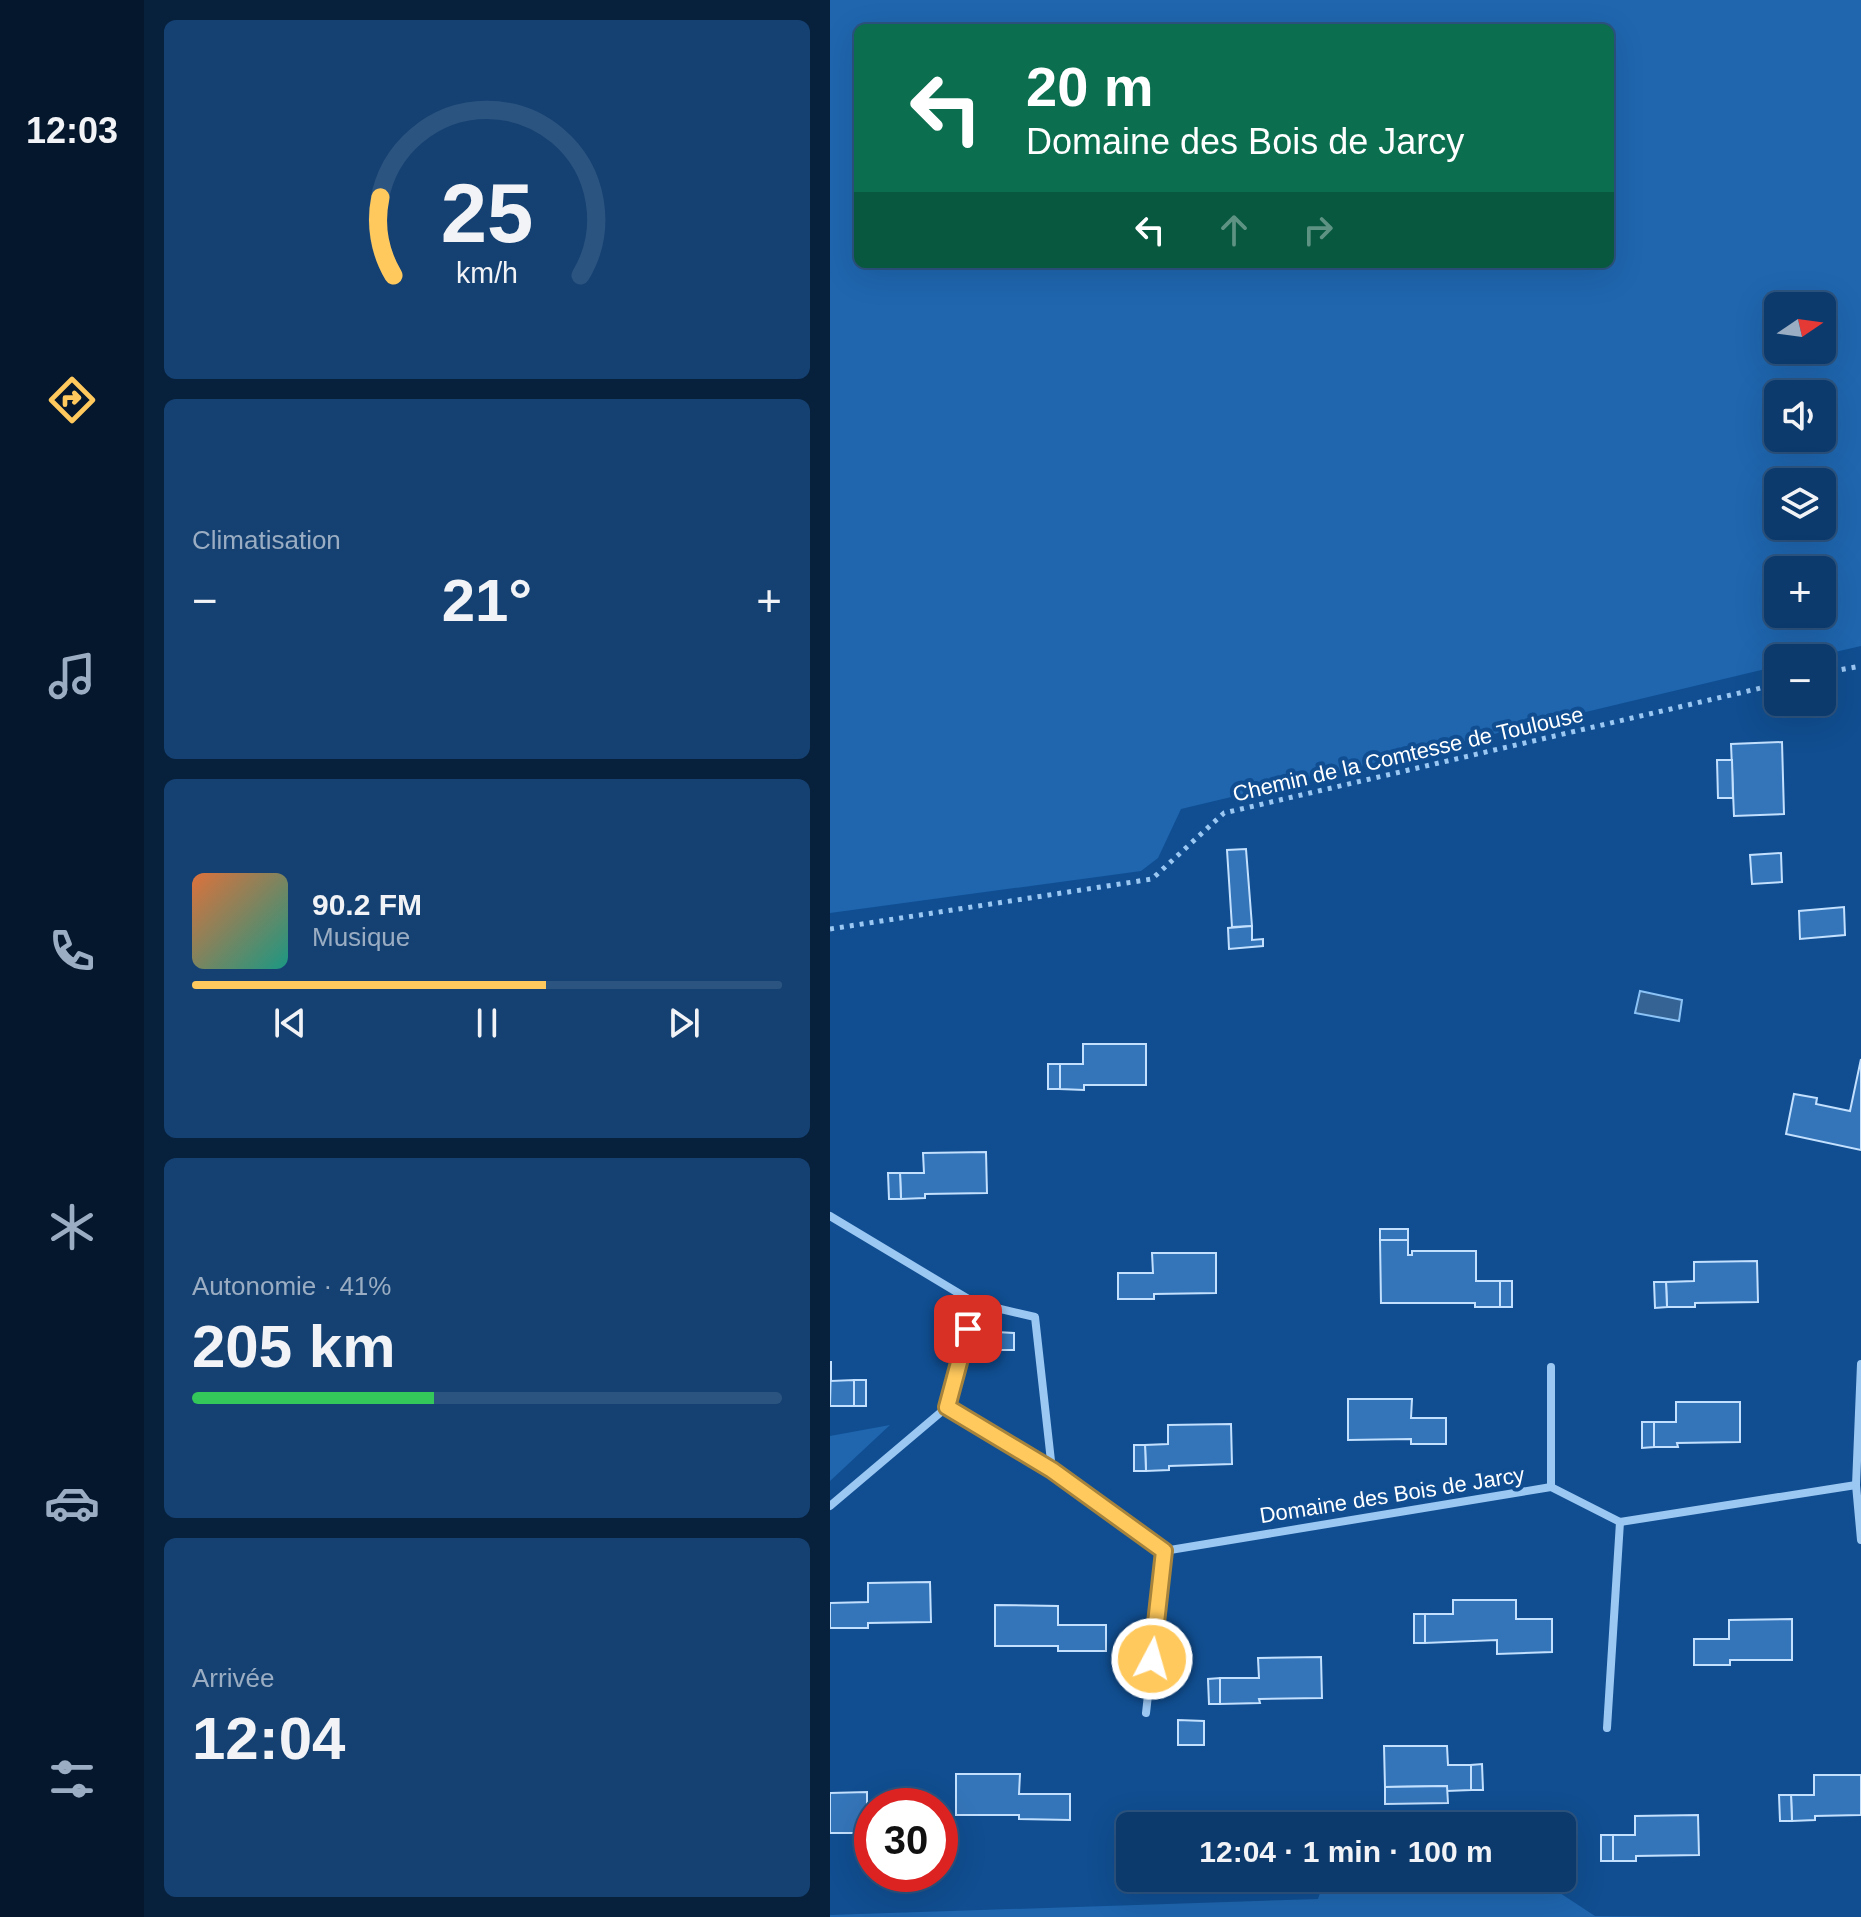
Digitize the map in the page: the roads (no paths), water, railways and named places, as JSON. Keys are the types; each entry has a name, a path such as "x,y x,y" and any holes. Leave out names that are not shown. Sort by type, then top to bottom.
{"street":[{"path":"830,1216 975,1303 1035,1317 1052,1470"},
{"path":"830,1506 947,1407 975,1303"},
{"path":"1861,1364 1856,1485 1861,1540"},
{"path":"1551,1367 1551,1487"},
{"path":"947,1407 1052,1470 1164,1551 1146,1713"},
{"path":"1607,1728 1620,1522 1856,1485"},
{"name":"Domaine des Bois de Jarcy","path":"1164,1551 1551,1487 1620,1522"}]}
